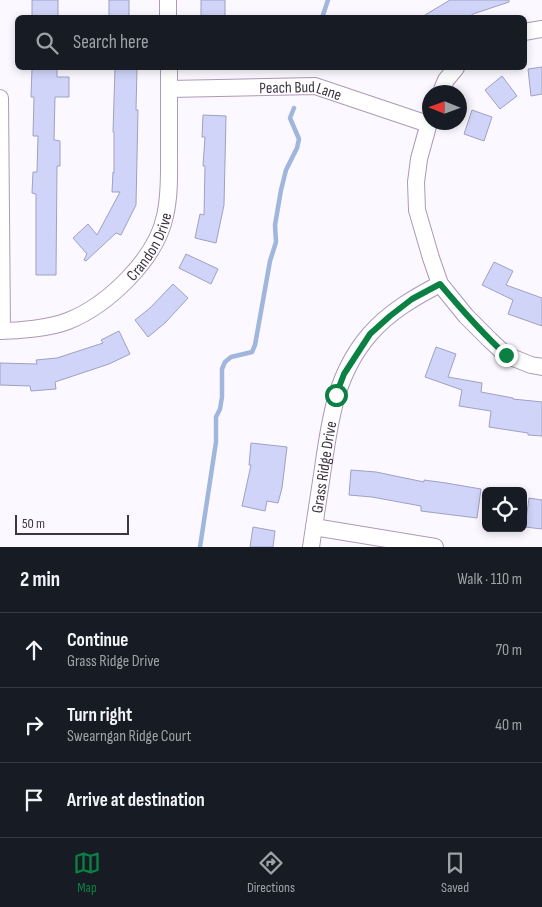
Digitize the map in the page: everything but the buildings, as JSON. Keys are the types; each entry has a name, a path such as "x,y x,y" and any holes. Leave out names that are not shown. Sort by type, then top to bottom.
{"street":[{"path":"168,0 168,15"},
{"path":"527,32 542,29"},
{"name":"Crandon Drive","path":"1,331 35,328 66,322 89,311 116,290 140,266 156,244 165,216 169,180 169,70"},
{"path":"444,85 454,70"},
{"name":"Peach Bud Lane","path":"169,89 315,86 422,119"},
{"path":"0,98 1,331"},
{"path":"427,130 419,159 416,182 417,210 440,284 466,316 506,355 531,365 542,367"},
{"name":"Grass Ridge Drive","path":"312,547 330,420 336,395 344,374 376,328 412,299 440,284"},
{"path":"314,528 435,547"}],"waterway":[{"path":"323,15 328,0"},
{"path":"200,547 216,442 216,417 220,409 222,397 222,369 225,362 231,357 252,352 255,345 270,261 276,242 275,225 281,190 286,170 297,148 299,139 290,118 294,108"}],"route":[{"path":"336,395 344,374 370,334 412,299 440,284 466,316 506,355"}]}
